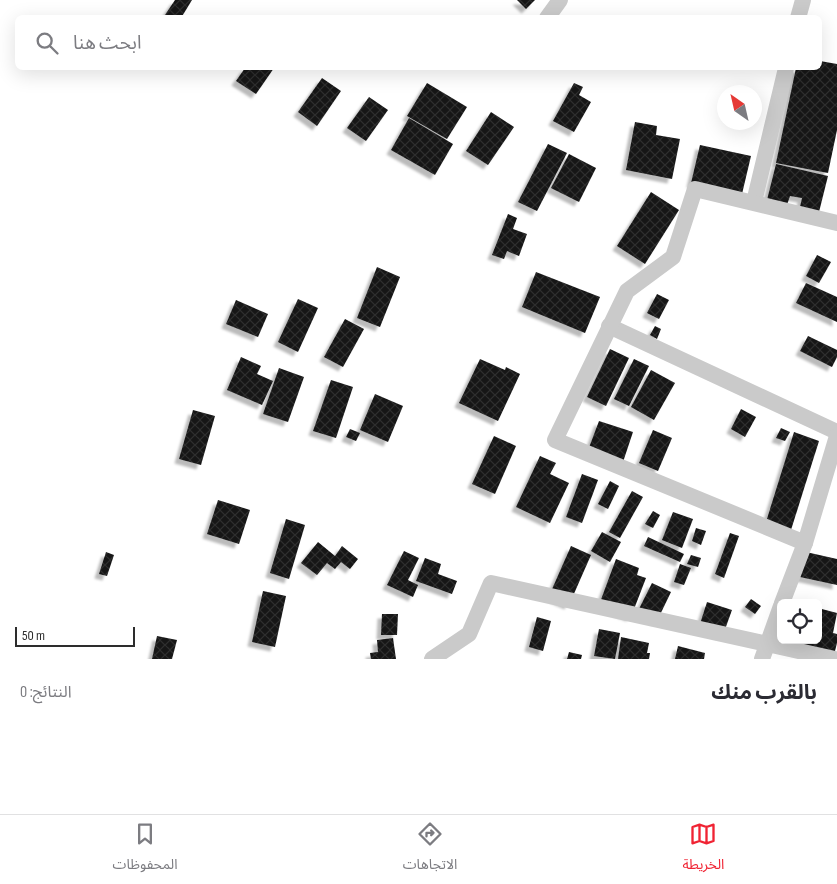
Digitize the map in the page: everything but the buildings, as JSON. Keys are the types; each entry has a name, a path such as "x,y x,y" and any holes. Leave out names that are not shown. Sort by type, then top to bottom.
{"street":[{"path":"549,15 560,0"},
{"path":"799,15 803,0"},
{"path":"754,202 786,70"},
{"path":"805,543 555,440 627,291 673,257 694,190 754,202 837,223"},
{"path":"609,326 837,432"},
{"path":"784,599 805,543 837,436"},
{"path":"432,659 469,634 491,583 764,651 835,659"},
{"path":"764,651 777,617"}]}
